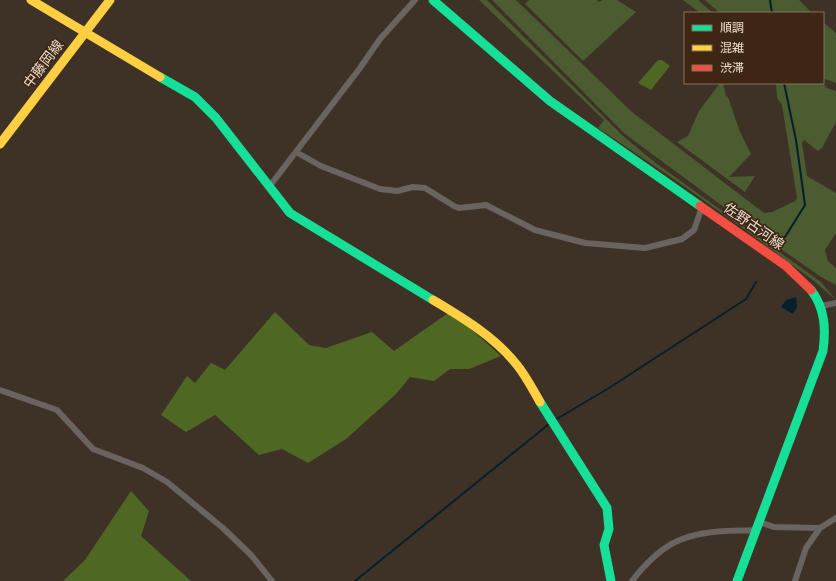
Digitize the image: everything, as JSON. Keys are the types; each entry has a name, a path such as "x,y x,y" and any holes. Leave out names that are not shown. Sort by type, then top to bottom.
{"main road":[{"path":"30,0 84,33 195,96 216,118 290,213 299,220 334,239 471,324 512,358 607,508 609,529 604,544 612,581"},
{"name":"中藤岡線","path":"0,144 110,0"},
{"name":"佐野古河線","path":"433,0 550,101 786,266 807,284 821,306 825,325 823,351 737,581"}],"street":[{"path":"269,187 360,68 380,39 416,0"},
{"path":"296,152 321,166 380,189 397,191 413,187 425,188 459,208 486,206 536,230 585,244 645,248 682,239 694,230 702,207"},
{"path":"821,306 836,303"},
{"path":"0,390 57,410 93,449 143,468 167,482 223,528 252,556 272,581"},
{"path":"795,581 806,548 820,528 836,518"},
{"path":"632,581 656,554 676,540 695,534 758,526 820,528"}],"green space":[{"path":"479,0 487,0 623,136 657,164 821,282 836,300 814,281 744,229 671,177 598,128 604,120"},
{"path":"492,0 516,0 632,112 764,213 772,212 795,201 797,198 782,105 777,98 776,84 824,84 827,88 836,91 836,122 822,148 818,151 804,140 802,143 807,176 836,193 836,233 825,250 828,261 836,268 836,285 821,277 771,242 625,134"},
{"path":"529,0 597,0 599,2 602,0 617,0 636,12 583,61 525,4"},
{"path":"683,0 698,0 712,12 699,12"},
{"path":"705,0 799,0 811,12 719,12"},
{"path":"824,23 836,33 836,83 824,78"},
{"path":"658,60 662,60 670,66 651,90 638,83"},
{"path":"719,84 723,84 726,96 728,97 740,132 751,154 729,177 755,176 745,192 677,142 688,136 699,111"},
{"path":"451,311 501,356 469,369 450,369 434,381 410,377 396,394 346,439 308,463 282,449 259,455 215,415 186,432 161,415 187,376 195,383 211,363 225,370 275,312 309,345 326,348 372,332 394,351"},
{"path":"131,491 149,511 141,536 191,581 63,581 85,560"}],"water":[{"path":"796,297 797,307 793,314 781,307 786,300"}],"waterway":[{"path":"770,0 772,12"},
{"path":"784,84 796,140 805,205 785,237"},
{"path":"555,420 609,388 746,299 756,282"},
{"path":"355,581 549,424"}],"traffic: fast":[{"path":"433,0 550,101 700,206"},
{"path":"160,77 195,97 216,118 290,213 433,300"},
{"path":"737,581 823,351 824,327 822,311 811,290"},
{"path":"540,402 607,508 609,529 604,545 611,581"}],"traffic: slow":[{"path":"31,0 160,77"},
{"path":"0,144 110,0"},
{"path":"433,300 467,321 499,346 520,369 540,402"}],"traffic: jam":[{"path":"700,206 786,266 811,290"}]}
